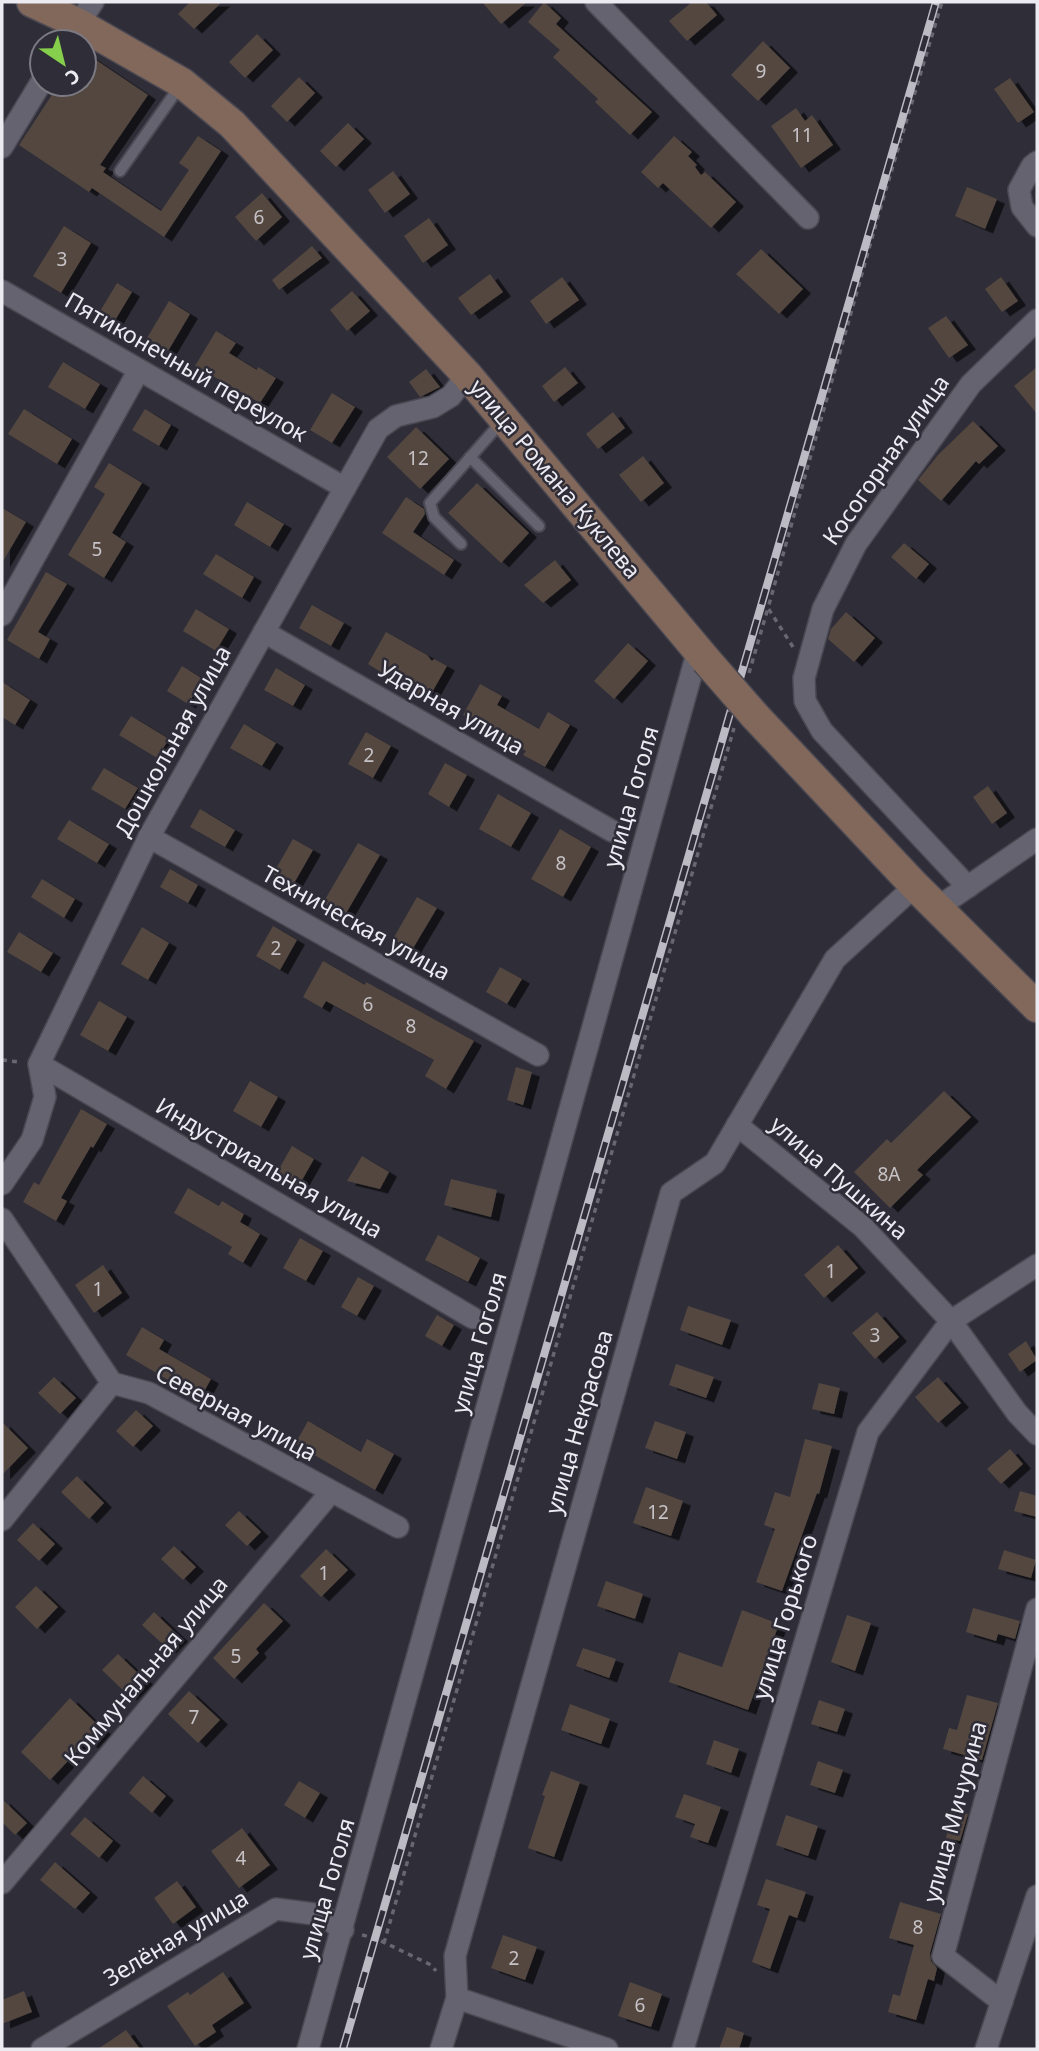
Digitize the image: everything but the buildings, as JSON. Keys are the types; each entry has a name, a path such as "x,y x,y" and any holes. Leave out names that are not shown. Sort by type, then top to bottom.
{"street":[{"name":"улица Романа Куклева","path":"32,2 79,22 182,83 232,124 505,418 702,655 744,722 1034,1000"},
{"path":"596,2 808,218"},
{"path":"2,147 32,98"},
{"path":"1037,162 1018,190 1022,208 1037,226"},
{"name":"Пятиконечный переулок","path":"2,291 345,488"},
{"name":"Косогорная улица","path":"968,887 822,731 805,701 804,678 823,609 856,544 971,384 1037,320"},
{"path":"2,615 139,370"},
{"name":"Дошкольная улица","path":"38,1064 149,837 378,429 397,416 433,407 451,396 467,375"},
{"name":"Ударная улица","path":"264,632 612,831"},
{"name":"улица Гоголя","path":"308,2049 702,655"},
{"name":"Техническая улица","path":"149,837 538,1055"},
{"path":"937,908 1037,839"},
{"name":"улица Некрасова","path":"441,2049 457,1998 455,1956 671,1193 715,1163 835,959 915,886"},
{"path":"2,1184 33,1140 45,1097 38,1064"},
{"name":"Индустриальная улица","path":"38,1064 473,1318"},
{"name":"улица Пушкина","path":"737,1125 863,1227 951,1321 1017,1413 1037,1434"},
{"path":"2,1219 112,1383 2,1520"},
{"name":"улица Горького","path":"683,2049 868,1432 951,1321 1037,1265"},
{"name":"Северная улица","path":"112,1383 149,1393 398,1527"},
{"name":"Коммунальная улица","path":"2,1883 331,1492"},
{"name":"улица Мичурина","path":"1002,2002 943,1956 1037,1609"},
{"path":"986,2049 1037,1896"},
{"name":"Зелёная улица","path":"41,2049 276,1909 322,1915 343,1930"},
{"path":"457,1998 607,2049"}],"lane":[{"path":"120,171 182,83"},
{"path":"461,544 434,517 430,503 505,418"},
{"path":"470,457 539,526"}],"path":[{"path":"749,675 881,206 942,2"},
{"path":"768,608 797,653 804,678"},
{"path":"384,1943 744,722"},
{"path":"343,1930 384,1943 431,1965 457,1998"}],"railway":[{"path":"343,2049 936,2"}]}
